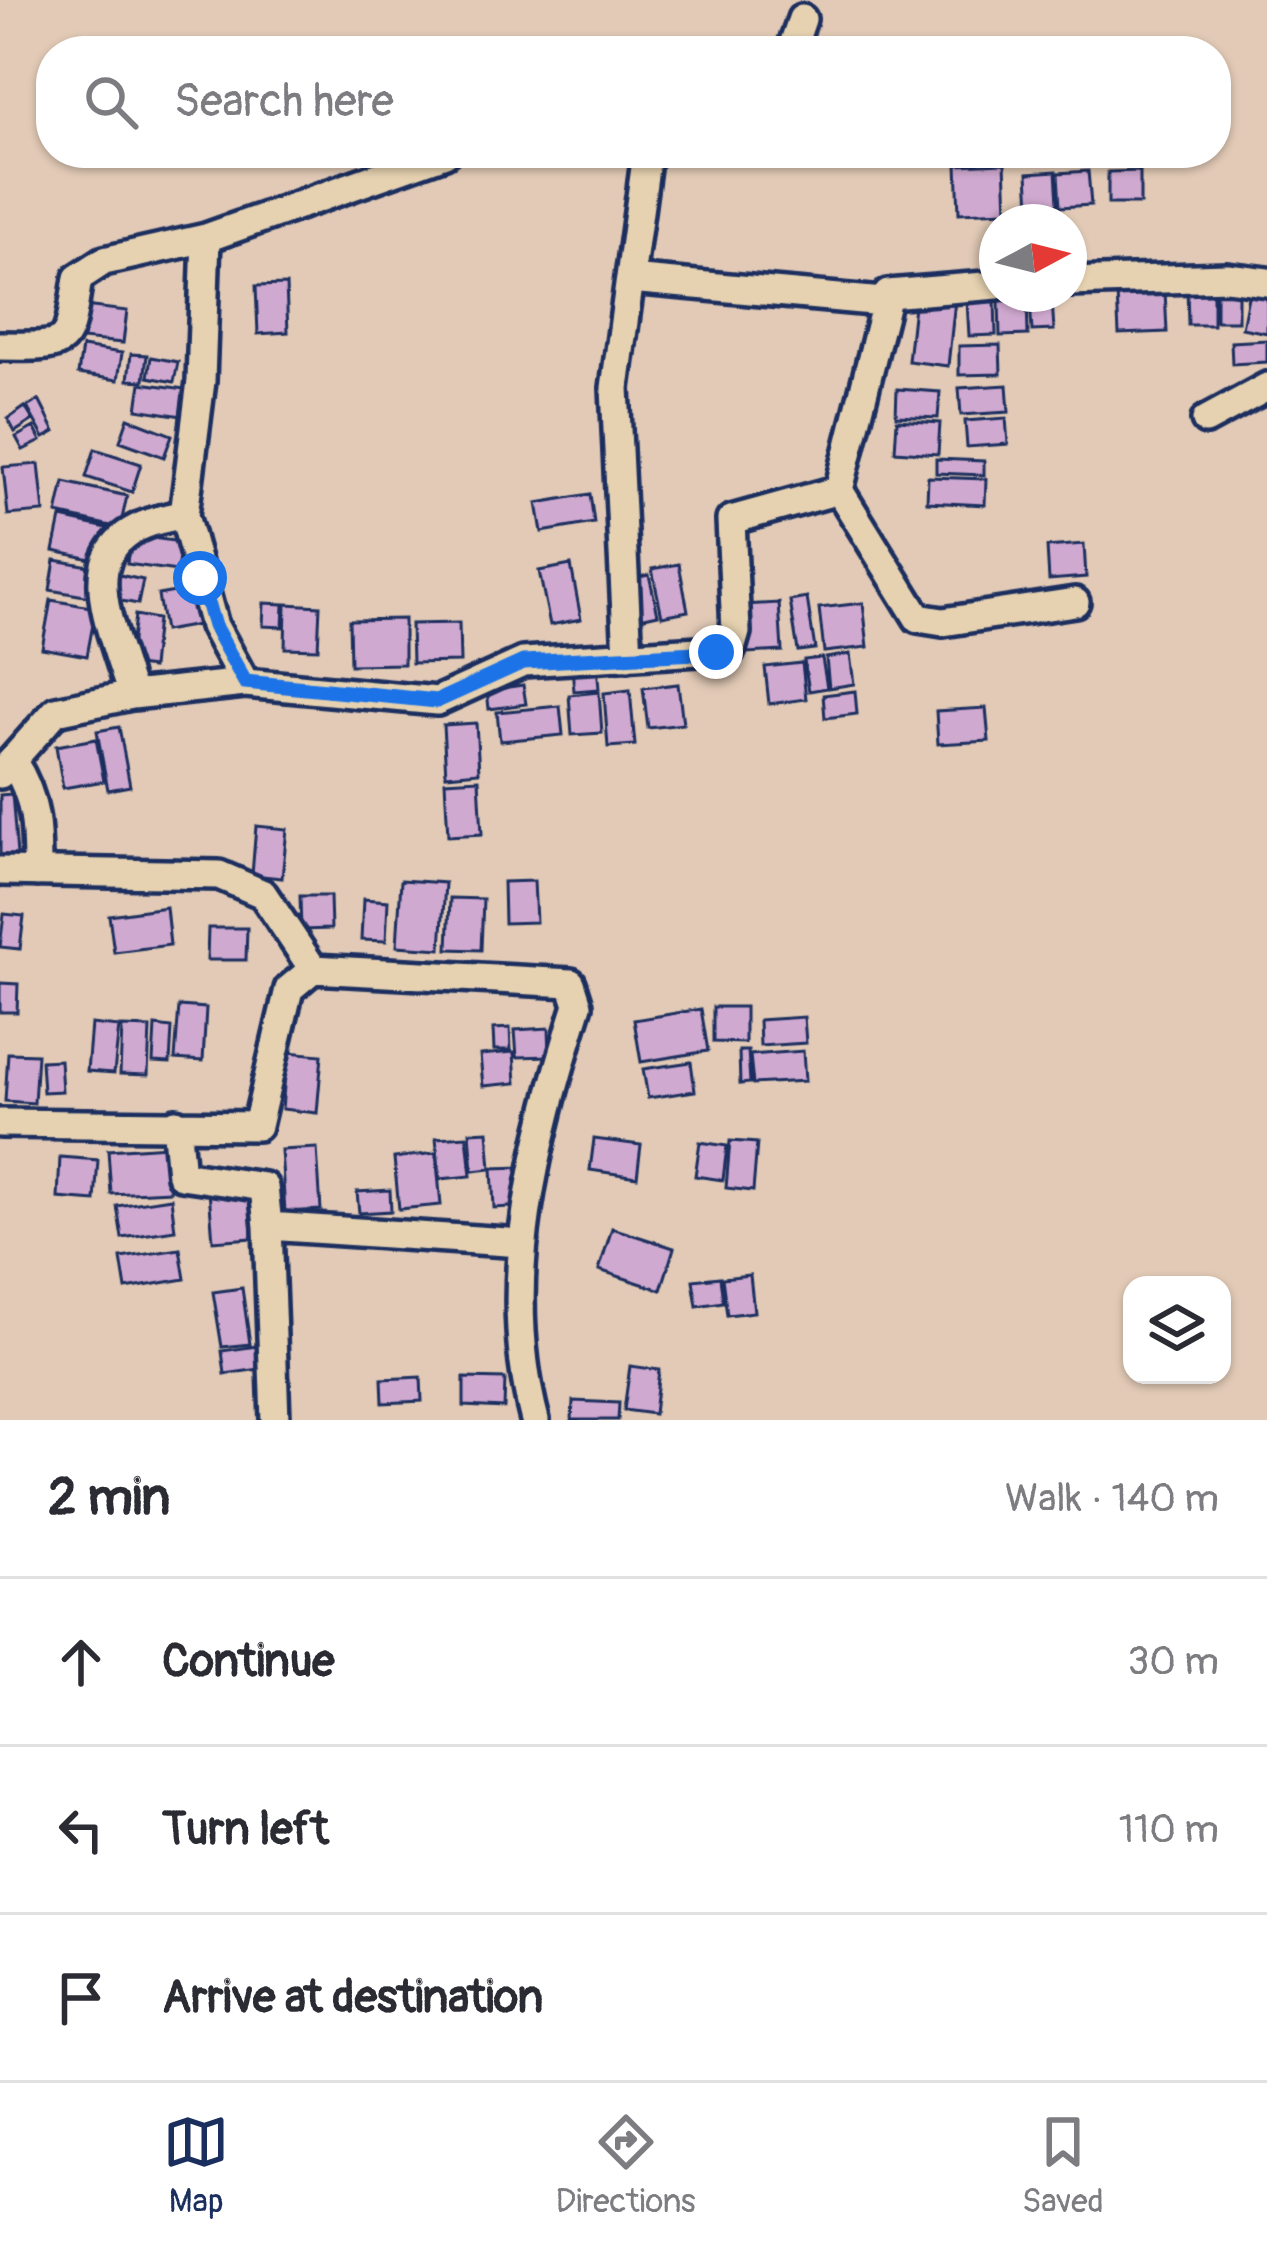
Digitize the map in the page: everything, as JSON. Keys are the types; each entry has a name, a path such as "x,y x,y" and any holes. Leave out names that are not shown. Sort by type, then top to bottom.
{"street":[{"path":"796,36 802,19"},
{"path":"0,346 41,347 64,340 73,330 78,278 85,269 206,238 403,168"},
{"path":"628,656 615,388 645,168"},
{"path":"206,238 201,381 184,515 214,626 245,682"},
{"path":"1087,281 1227,277 1267,282"},
{"path":"630,279 883,302"},
{"path":"979,286 899,289 883,302 838,490 918,618 943,622 1075,602"},
{"path":"1206,420 1267,387"},
{"path":"37,872 38,818 26,782 6,768 56,712 132,694 245,682 437,701 523,662 731,649 736,632 731,520 838,490"},
{"path":"132,694 100,592 106,555 124,531 184,515"},
{"path":"0,871 219,875 263,894 313,969"},
{"path":"0,1124 256,1126 289,989 313,969 571,983 578,1005 536,1140 522,1243 520,1362 535,1420"},
{"path":"176,1124 181,1175 264,1187 275,1420"},
{"path":"268,1226 522,1243"}],"building":[{"path":"957,168 1005,168 1007,204 979,204 979,212 959,213"},
{"path":"1056,171 1058,204 1030,204 1028,173"},
{"path":"1088,171 1091,205 1060,204 1058,173"},
{"path":"1140,171 1140,204 1108,204 1108,172"},
{"path":"286,285 288,332 258,334 256,286"},
{"path":"1187,285 1213,285 1213,325 1188,325"},
{"path":"1250,286 1267,289 1267,333 1242,328"},
{"path":"1216,289 1238,289 1238,321 1216,321"},
{"path":"1165,291 1167,332 1119,334 1117,293"},
{"path":"915,296 955,300 948,366 908,361"},
{"path":"967,301 979,301 979,312 995,312 996,335 969,336"},
{"path":"84,306 127,311 123,343 81,339"},
{"path":"999,312 1027,312 1028,335 1000,336"},
{"path":"1031,312 1053,312 1054,330 1032,331"},
{"path":"1267,340 1267,362 1232,364 1231,342"},
{"path":"1000,345 1001,374 959,375 959,346"},
{"path":"82,347 122,353 118,380 78,374"},
{"path":"131,354 147,355 144,381 128,380"},
{"path":"151,357 178,362 174,382 148,377"},
{"path":"141,383 185,389 182,416 137,409"},
{"path":"1007,385 1009,412 961,415 959,388"},
{"path":"897,389 940,392 938,418 896,416"},
{"path":"39,400 55,432 44,438 27,407"},
{"path":"25,407 33,420 15,432 8,419"},
{"path":"128,418 172,435 164,457 120,441"},
{"path":"1006,418 1008,444 967,447 965,421"},
{"path":"897,420 940,423 938,454 895,451"},
{"path":"34,427 41,441 23,450 16,437"},
{"path":"95,449 141,464 132,492 86,477"},
{"path":"936,459 984,461 984,475 936,473"},
{"path":"39,464 44,512 8,515 3,467"},
{"path":"928,477 986,479 985,505 927,502"},
{"path":"64,482 127,496 120,528 57,514"},
{"path":"590,494 594,523 542,532 537,503"},
{"path":"61,518 107,528 100,561 54,551"},
{"path":"130,535 181,542 177,571 127,564"},
{"path":"1084,544 1086,577 1049,580 1047,547"},
{"path":"55,560 101,568 96,598 50,590"},
{"path":"679,564 688,611 662,616 652,569"},
{"path":"571,565 581,619 550,625 539,571"},
{"path":"110,573 143,580 138,604 105,598"},
{"path":"649,575 658,614 631,620 624,580"},
{"path":"192,589 198,625 164,631 158,595"},
{"path":"807,598 815,649 798,651 790,601"},
{"path":"51,600 96,608 87,656 42,648"},
{"path":"264,603 284,604 283,627 263,626"},
{"path":"779,603 782,651 747,653 744,605"},
{"path":"863,603 868,647 824,652 819,608"},
{"path":"286,604 320,606 318,649 285,648"},
{"path":"135,615 157,619 152,668 129,665"},
{"path":"404,619 404,664 350,665 349,620"},
{"path":"459,623 460,662 412,663 411,624"},
{"path":"850,654 854,684 829,688 826,658"},
{"path":"822,658 827,688 809,691 804,660"},
{"path":"802,663 806,699 769,704 765,667"},
{"path":"597,665 599,689 574,691 572,667"},
{"path":"678,684 683,724 648,728 643,688"},
{"path":"523,685 526,704 489,709 487,690"},
{"path":"630,690 635,745 608,747 604,693"},
{"path":"855,691 857,714 825,718 823,695"},
{"path":"599,692 602,733 572,735 569,695"},
{"path":"560,706 563,735 500,741 497,712"},
{"path":"986,708 989,741 938,744 936,711"},
{"path":"476,723 479,772 446,775 443,725"},
{"path":"119,727 130,786 108,790 97,731"},
{"path":"96,739 104,781 63,788 56,746"},
{"path":"479,779 482,834 448,836 445,781"},
{"path":"12,794 17,855 0,856 0,795"},
{"path":"256,826 287,829 282,878 252,875"},
{"path":"401,880 445,883 441,949 397,946"},
{"path":"534,881 536,922 504,923 503,882"},
{"path":"300,896 330,896 331,929 301,930"},
{"path":"450,898 483,899 481,950 448,949"},
{"path":"363,899 388,901 386,941 361,940"},
{"path":"166,907 170,945 114,952 109,915"},
{"path":"4,914 24,916 20,949 0,947"},
{"path":"208,928 247,928 246,960 207,960"},
{"path":"0,983 18,984 17,1012 0,1012"},
{"path":"179,1006 206,1008 203,1061 175,1059"},
{"path":"713,1007 745,1007 745,1043 713,1042"},
{"path":"701,1009 708,1051 641,1062 634,1020"},
{"path":"804,1017 806,1043 760,1046 759,1020"},
{"path":"91,1024 119,1027 114,1073 87,1071"},
{"path":"155,1026 172,1028 170,1063 153,1062"},
{"path":"122,1027 150,1028 148,1075 120,1074"},
{"path":"510,1028 511,1050 494,1050 493,1029"},
{"path":"549,1028 550,1056 517,1057 515,1030"},
{"path":"739,1051 748,1051 750,1083 740,1084"},
{"path":"803,1051 805,1081 753,1084 750,1055"},
{"path":"287,1052 322,1055 317,1113 282,1109"},
{"path":"514,1052 516,1083 483,1086 480,1055"},
{"path":"8,1053 37,1054 34,1103 5,1101"},
{"path":"60,1060 62,1091 43,1092 41,1061"},
{"path":"691,1062 695,1091 648,1098 643,1069"},
{"path":"488,1131 491,1169 473,1171 470,1132"},
{"path":"467,1136 471,1176 440,1179 436,1138"},
{"path":"594,1139 641,1145 637,1177 590,1170"},
{"path":"730,1141 757,1143 753,1191 726,1188"},
{"path":"700,1142 727,1146 723,1180 695,1176"},
{"path":"167,1146 170,1191 111,1194 108,1150"},
{"path":"317,1148 321,1210 285,1212 281,1150"},
{"path":"436,1153 441,1205 399,1209 394,1158"},
{"path":"60,1157 98,1160 95,1201 58,1198"},
{"path":"524,1167 525,1206 494,1208 492,1168"},
{"path":"249,1188 252,1238 213,1241 209,1191"},
{"path":"390,1190 391,1211 359,1213 357,1192"},
{"path":"171,1198 175,1230 122,1238 117,1206"},
{"path":"612,1228 674,1248 661,1290 599,1270"},
{"path":"180,1249 185,1279 126,1289 121,1258"},
{"path":"750,1275 754,1312 727,1315 722,1278"},
{"path":"720,1277 723,1302 697,1306 693,1280"},
{"path":"242,1288 250,1344 222,1347 213,1292"},
{"path":"257,1346 260,1369 225,1374 222,1351"},
{"path":"630,1366 659,1370 654,1414 624,1410"},
{"path":"421,1377 422,1401 383,1403 382,1379"},
{"path":"464,1378 505,1379 504,1408 464,1406"},
{"path":"573,1401 619,1403 618,1420 572,1420"}],"route":[{"path":"200,578 214,626 245,682 437,701 523,662 716,652"}]}
